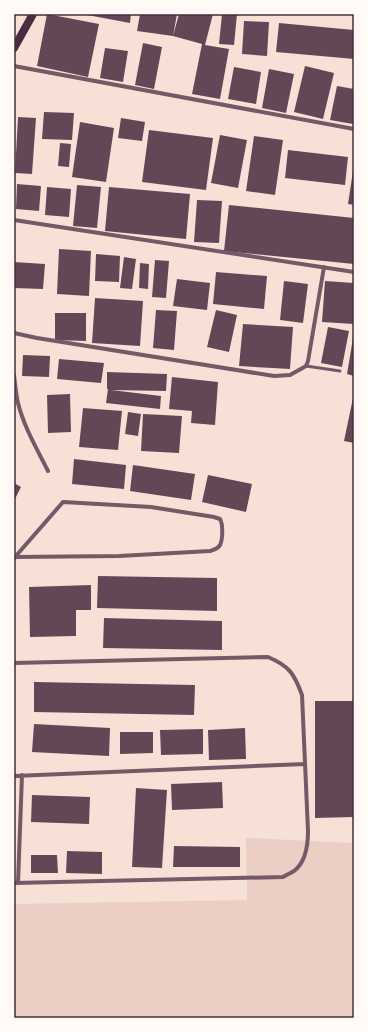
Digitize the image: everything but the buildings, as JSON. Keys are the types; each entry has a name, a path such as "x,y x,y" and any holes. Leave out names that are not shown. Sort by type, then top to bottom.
{"main road":[{"path":"14,48 33,14"}],"street":[{"path":"14,66 354,129"},
{"path":"14,220 354,272"},
{"path":"14,333 36,338 274,376 290,375 306,366 310,352 324,267"},
{"path":"14,375 17,401 22,417 48,471"},
{"path":"63,502 151,507 214,517 220,519 222,524 220,545 216,549 210,551 119,556 15,558 63,502"},
{"path":"14,663 268,657 278,661 290,670 298,682 302,694 308,845 303,860 295,870 283,876 16,883 22,775"},
{"path":"14,776 305,764"}],"lane":[{"path":"306,366 340,371"}],"shaded area":[{"path":"246,838 354,843 354,1018 14,1018 14,904 247,900"}]}
